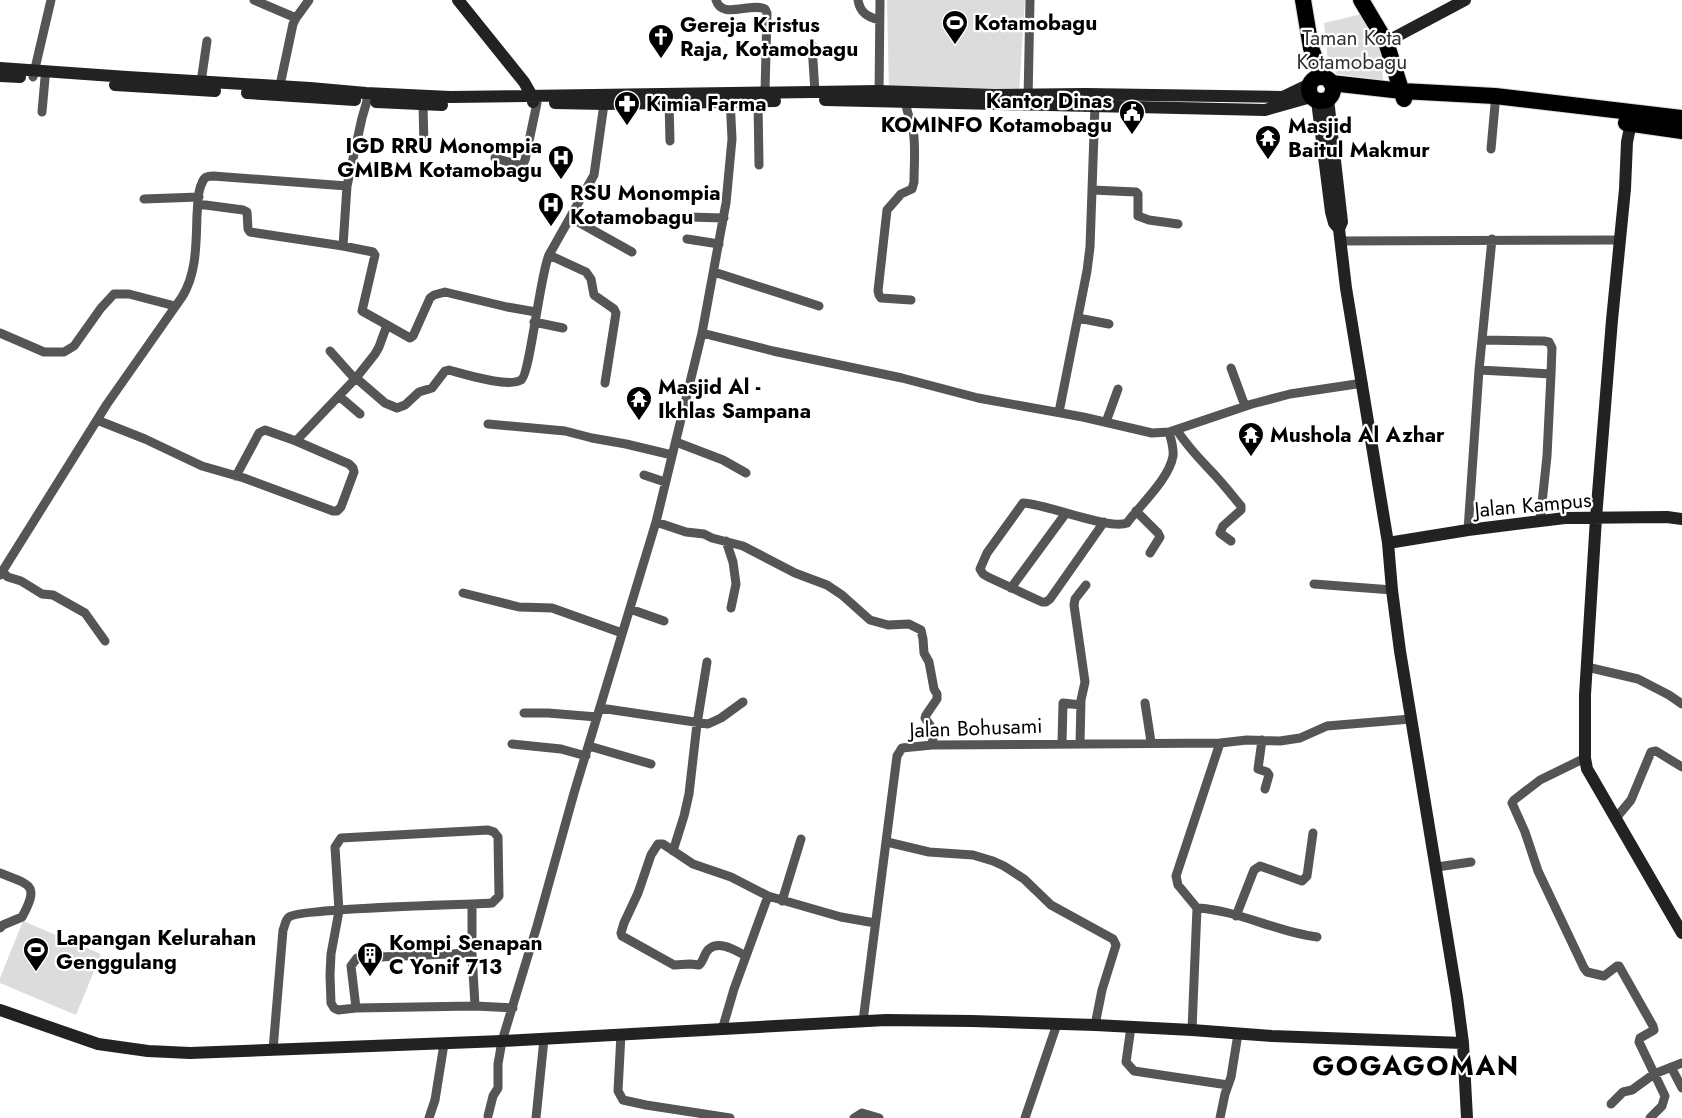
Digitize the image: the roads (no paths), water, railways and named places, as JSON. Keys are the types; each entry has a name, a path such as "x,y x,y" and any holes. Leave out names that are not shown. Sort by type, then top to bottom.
{"highway":[{"path":"1303,0 1311,48 1322,91 1495,105 1682,131"},
{"path":"1361,0 1386,42 1403,96"},
{"path":"1403,96 1495,96 1682,118"}],"street":[{"path":"42,112 37,75 51,0"},
{"path":"255,0 296,18"},
{"path":"279,90 296,18 309,0"},
{"path":"458,0 524,82 534,101 525,160 519,165 495,158"},
{"path":"716,0 721,8 729,10 760,6 767,13 759,165"},
{"path":"858,0 859,8 863,13 879,20"},
{"path":"879,96 880,0"},
{"path":"1028,100 1030,0"},
{"path":"1386,42 1465,0"},
{"path":"201,82 207,41"},
{"path":"812,45 815,92"},
{"path":"0,68 37,75 148,88 279,90"},
{"path":"0,76 37,75 201,82 423,104 486,105 534,101 730,97 994,95 1095,105 1265,110 1322,91"},
{"path":"761,97 815,92 879,96 906,102 1028,100 1085,94 1283,97 1322,91"},
{"path":"1322,91 1342,222 1340,235 1346,288 1388,543 1401,655 1437,867 1463,1043 1467,1118"},
{"path":"367,97 450,97 604,104 730,97"},
{"path":"343,246 347,186 367,97"},
{"path":"488,1116 493,1096 498,1088 498,1064 502,1041 656,522 702,333 724,218 732,139 730,97"},
{"path":"669,102 670,141"},
{"path":"906,102 906,112 913,126 914,182 912,189 901,194 887,210 878,291 881,298 911,300"},
{"path":"423,104 424,148"},
{"path":"330,351 356,379 385,403 396,408 405,405 419,392 432,388 445,371 449,370 494,381 521,381 529,359 545,265 594,175 604,104"},
{"path":"1059,412 1087,271 1095,105"},
{"path":"1491,149 1495,105"},
{"path":"1631,123 1627,141 1596,518 1585,706 1585,758 1587,769 1679,920 1682,933"},
{"path":"105,641 85,613 53,595 42,594 21,581 8,577 2,568 97,420 186,290 192,274 198,200 203,179 213,176 347,186"},
{"path":"1092,190 1136,192 1138,194 1138,216 1178,224"},
{"path":"144,199 198,200 243,210 247,212 250,232 373,252 375,255 362,311 410,338 430,298 445,292 536,312"},
{"path":"688,217 724,218"},
{"path":"571,218 632,252"},
{"path":"1340,235 1620,240"},
{"path":"687,239 719,244"},
{"path":"1468,530 1479,370 1492,239"},
{"path":"549,255 586,272 591,279 594,295 614,309 616,313 605,383"},
{"path":"714,272 819,306"},
{"path":"0,333 44,352 64,352 74,346 114,294 129,294 175,306"},
{"path":"1078,318 1110,324"},
{"path":"534,322 563,328"},
{"path":"296,441 356,379 380,347 387,325"},
{"path":"702,333 773,351 902,378 978,398 1059,412 1152,433 1173,431 1245,406 1290,394 1363,383"},
{"path":"1482,340 1544,341 1549,342 1552,348 1547,456 1540,522"},
{"path":"1231,368 1245,406"},
{"path":"1479,370 1551,374"},
{"path":"1106,422 1118,389"},
{"path":"339,396 360,414"},
{"path":"97,420 145,439 194,463 333,511 341,507 354,472 349,464 296,441 262,431 236,476"},
{"path":"488,424 565,431 672,455"},
{"path":"1104,522 1046,602 1011,588 984,574 980,569 987,552 1020,506 1026,503 1104,522 1124,525 1127,523 1160,481 1173,456 1173,431"},
{"path":"1173,431 1241,506 1241,510 1223,526 1220,533 1231,541"},
{"path":"676,442 723,460 746,473"},
{"path":"644,475 665,482"},
{"path":"1136,511 1160,537 1150,553"},
{"path":"1011,588 1066,513"},
{"name":"Jalan Kampus","path":"1388,543 1565,518 1667,517 1682,519"},
{"path":"656,522 743,546 795,573 827,585 870,620 888,625 909,624 921,630 924,653 929,662 937,694 937,699 926,714 934,731 932,745"},
{"path":"726,541 736,584 731,608"},
{"path":"1314,584 1392,591"},
{"path":"1080,743 1084,677 1074,605 1075,599 1086,585"},
{"path":"463,593 519,607 552,608 622,633"},
{"path":"630,609 664,621"},
{"path":"673,851 689,794 706,662"},
{"path":"1587,667 1638,679 1682,704"},
{"path":"524,713 598,713 708,724 743,702"},
{"path":"1062,743 1063,703 1081,705"},
{"path":"1145,703 1151,742"},
{"name":"Jalan Bohusami","path":"863,1021 899,751 907,747 932,745 1280,741 1300,738 1327,726 1411,719"},
{"path":"1262,740 1258,768 1269,775 1265,789"},
{"path":"1192,1030 1197,908 1178,885 1176,876 1220,743"},
{"path":"512,744 587,751 651,765"},
{"path":"1616,818 1631,800 1651,752 1656,751 1682,767"},
{"path":"1585,758 1540,780 1514,800 1512,805 1525,832 1538,871 1584,968 1587,972 1604,976 1620,966 1653,1026 1654,1030 1640,1038 1639,1042 1662,1089 1664,1101 1650,1118"},
{"path":"273,1050 284,930 290,916 339,911 492,903 500,896 498,837 494,832 488,830 341,838 335,847 339,911 331,954 331,1003 334,1008 338,1010 475,1006 513,1008"},
{"path":"1236,916 1257,867 1260,866 1302,881 1305,879 1313,833"},
{"path":"782,901 801,840"},
{"path":"887,842 928,852 973,855 993,861 1016,873 1051,905 1113,939 1116,945 1102,990 1095,1025"},
{"path":"746,956 725,946 715,946 707,952 704,961 699,965 674,965 622,936 624,922 655,848 661,843 693,864 731,877 768,896 841,917 875,923"},
{"path":"1437,867 1471,862"},
{"path":"0,873 26,884 31,889 32,895 22,917 0,928"},
{"path":"722,1030 734,989 768,896"},
{"path":"472,904 475,1006"},
{"path":"1197,908 1236,916 1291,933 1317,937"},
{"path":"356,1008 351,966 357,958 472,953"},
{"path":"0,1010 98,1044 131,1050 190,1053 444,1044 863,1021 972,1021 1095,1025 1238,1034 1463,1043"},
{"path":"1025,1118 1057,1024"},
{"path":"1131,1027 1126,1062 1134,1071 1228,1085"},
{"path":"621,1034 618,1091 623,1100 729,1118"},
{"path":"1220,1118 1232,1077 1238,1034"},
{"path":"536,1118 544,1039"},
{"path":"429,1118 435,1100 444,1044"},
{"path":"1611,1104 1623,1092 1632,1090 1654,1074 1682,1062"},
{"path":"1671,1067 1682,1088"},
{"path":"854,1118 862,1113 879,1118"}],"place":[{"name":"Kotamobagu","path":"955,46"},
{"name":"Gereja Kristus Raja, Kotamobagu","path":"661,60"},
{"name":"Kimia Farma","path":"627,127"},
{"name":"Kantor Dinas KOMINFO Kotamobagu","path":"1132,136"},
{"name":"Masjid Baitul Makmur","path":"1268,161"},
{"name":"IGD RRU Monompia GMIBM Kotamobagu","path":"561,181"},
{"name":"RSU Monompia Kotamobagu","path":"551,228"},
{"name":"Masjid Al - Ikhlas Sampana","path":"639,422"},
{"name":"Mushola Al Azhar","path":"1251,458"},
{"name":"Lapangan Kelurahan Genggulang","path":"36,973"},
{"name":"Kompi Senapan C Yonif 713","path":"370,978"}],"district":[{"name":"GOGAGOMAN","path":"1416,1066"}],"park label":[{"name":"Taman Kota Kotamobagu","path":"1352,50"}]}
